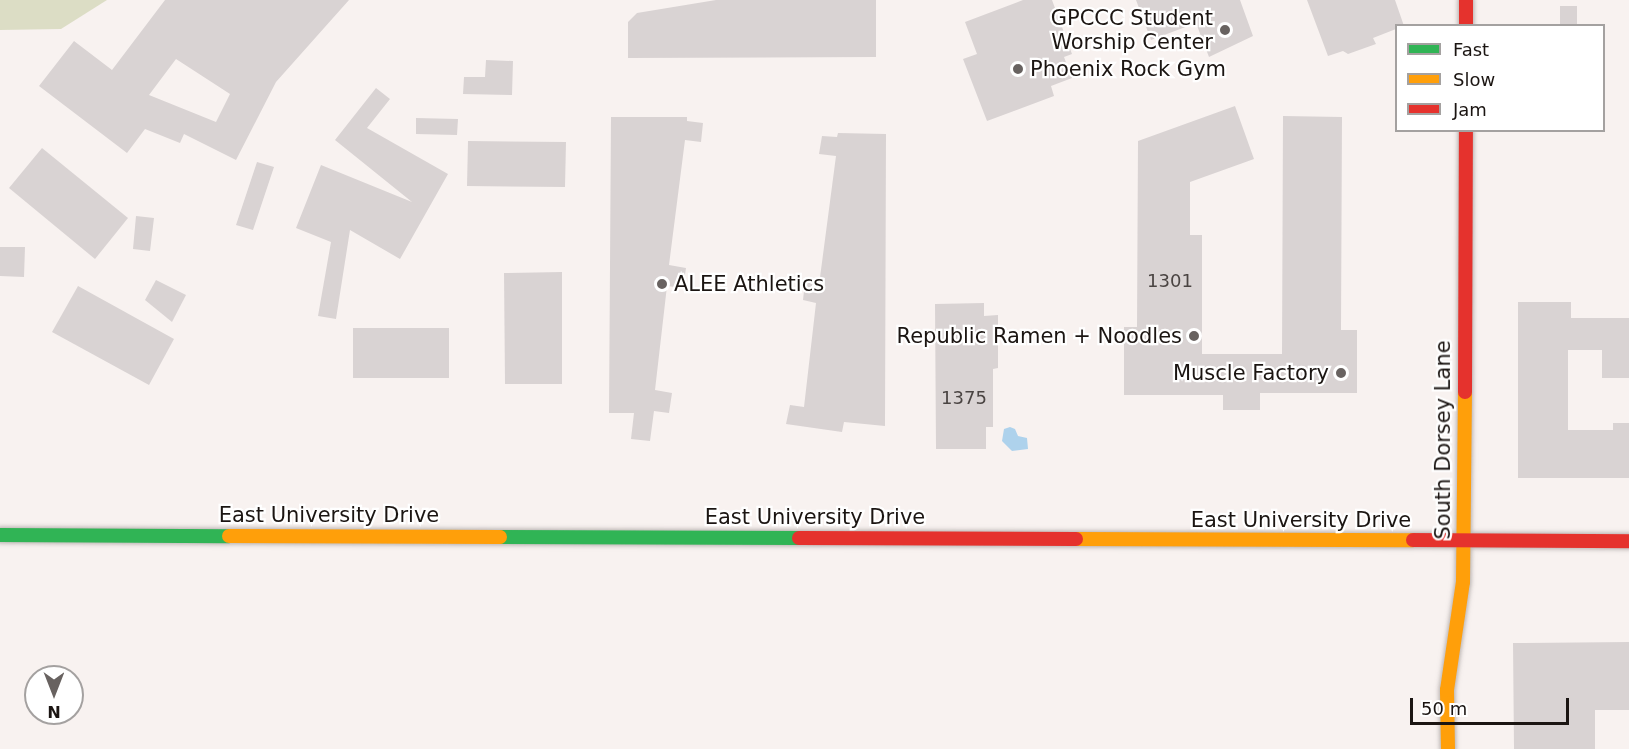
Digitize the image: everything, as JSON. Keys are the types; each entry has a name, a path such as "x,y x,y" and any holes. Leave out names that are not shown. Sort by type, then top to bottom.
{"main road":[{"path":"1466,0 1466,24"},
{"name":"South Dorsey Lane","path":"1448,749 1447,690 1463,582 1466,132"},
{"name":"East University Drive","path":"0,535 1629,541"}],"green space":[{"path":"0,0 107,0 61,29 0,30"}],"water":[{"path":"1010,427 1015,429 1018,436 1027,438 1028,449 1012,451 1002,441 1004,429"}],"building":[{"path":"165,0 349,0 276,82 236,160 184,134 180,143 145,129 127,153 39,86 74,41 112,70","holes":["176,59 230,94 216,122 149,95"]},
{"path":"716,0 876,0 876,57 628,58 628,22 637,13"},
{"name":"Phoenix Rock Gym","path":"1023,0 1052,0 1072,54 1064,57 1072,78 1051,86 1054,96 987,121 963,59 977,54 965,22"},
{"path":"1136,0 1240,0 1253,36 1209,57 1196,23 1151,40"},
{"path":"1307,0 1395,0 1403,24 1395,24 1395,29 1373,38 1376,44 1348,54 1343,51 1328,56"},
{"path":"1560,6 1577,6 1577,24 1560,24"},
{"path":"486,60 513,61 512,95 463,94 464,77 485,77"},
{"path":"376,88 390,99 367,128 448,174 400,259 350,230 336,319 318,316 331,242 296,228 321,165 412,202 335,140"},
{"path":"1235,106 1254,159 1190,182 1190,235 1202,235 1202,354 1282,354 1283,116 1342,117 1341,330 1357,330 1357,393 1260,393 1260,410 1223,410 1223,395 1124,395 1124,327 1137,327 1138,141"},
{"path":"611,117 687,117 687,121 703,123 701,142 685,140 669,265 686,268 683,288 667,286 655,390 672,393 669,413 654,411 650,441 631,439 634,413 609,413"},
{"path":"416,118 458,119 457,135 416,134"},
{"path":"838,133 886,134 885,426 844,422 842,432 786,424 790,405 804,407 816,303 803,300 805,282 819,285 836,156 819,154 822,136 837,137"},
{"path":"468,141 566,142 565,187 467,186"},
{"path":"42,148 128,218 95,259 9,188"},
{"path":"257,162 274,167 253,230 236,225"},
{"path":"136,216 154,218 150,251 133,249"},
{"path":"0,247 25,247 24,277 0,276"},
{"path":"562,272 562,384 505,384 504,273"},
{"path":"156,280 186,295 172,322 145,300"},
{"path":"78,286 174,339 149,385 52,332"},
{"path":"1518,302 1571,302 1571,318 1629,318 1629,378 1602,378 1602,350 1568,350 1568,430 1613,430 1613,423 1629,423 1629,478 1518,478"},
{"path":"984,303 984,316 998,315 998,368 993,369 993,427 986,427 986,449 936,449 935,304"},
{"path":"353,328 449,328 449,378 353,378"},
{"path":"1629,642 1629,710 1595,710 1595,749 1514,749 1513,643"}],"traffic: fast":[{"path":"0,535 229,536"},
{"path":"500,537 799,538"}],"traffic: slow":[{"path":"1448,749 1447,690 1463,582 1465,392"},
{"path":"229,536 500,537"},
{"path":"1076,539 1413,540"}],"traffic: jam":[{"path":"1466,0 1466,24"},
{"path":"1465,392 1466,132"},
{"path":"799,538 1076,539"},
{"path":"1413,540 1629,541"}],"place":[{"name":"GPCCC Student Worship Center","path":"1225,30"},
{"name":"Phoenix Rock Gym","path":"1018,69"},
{"name":"ALEE Athletics","path":"662,284"},
{"name":"Republic Ramen + Noodles","path":"1194,336"},
{"name":"Muscle Factory","path":"1341,373"}]}
